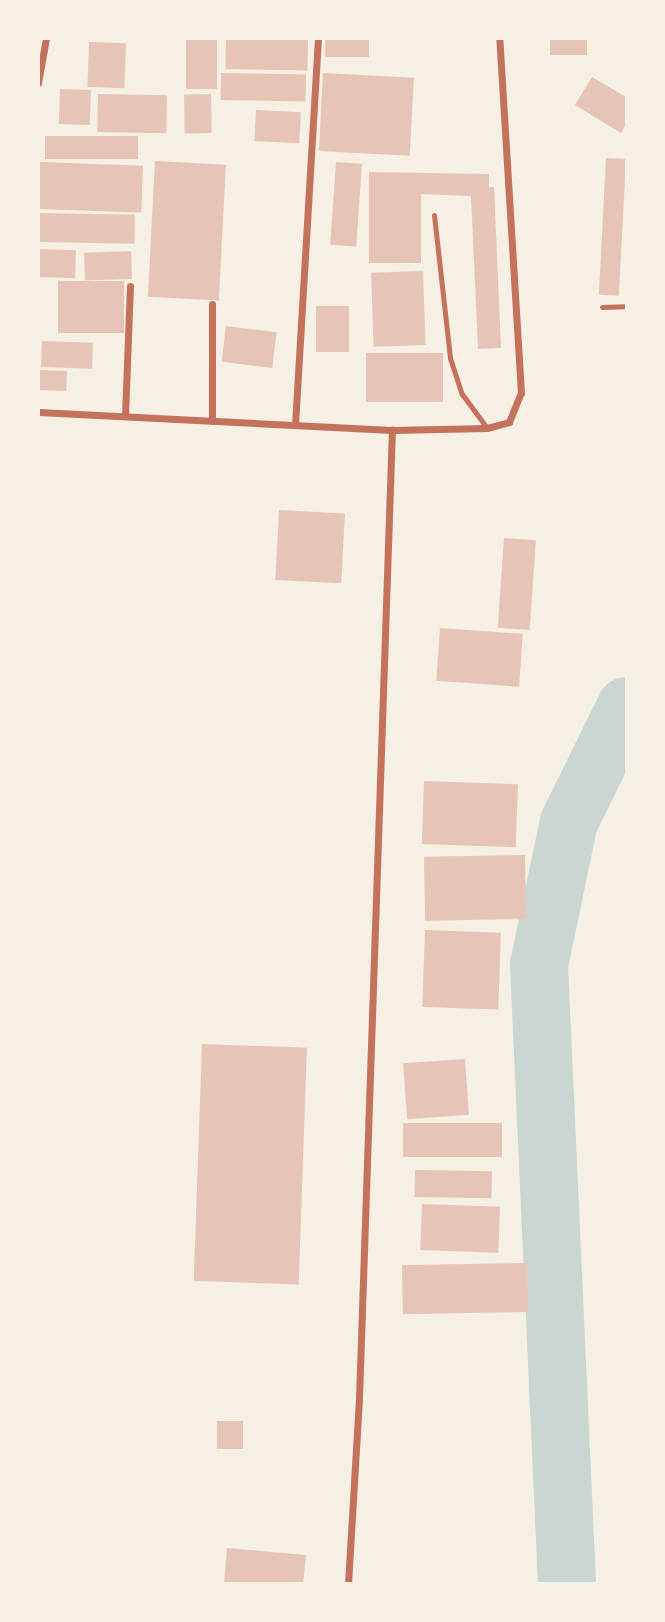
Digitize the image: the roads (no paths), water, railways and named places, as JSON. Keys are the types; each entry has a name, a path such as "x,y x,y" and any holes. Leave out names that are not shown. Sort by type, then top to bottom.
{"street":[{"path":"38,83 46,38"},
{"path":"295,425 318,38"},
{"path":"38,412 392,430 487,428 509,422 521,393 499,38"},
{"path":"125,416 130,286"},
{"path":"212,304 212,421"},
{"path":"348,1584 359,1398 392,430"}],"lane":[{"path":"434,215 450,358 462,394 487,428"},
{"path":"602,307 626,306"}],"waterway":[{"path":"567,1584 539,965 569,822 626,706"}]}
